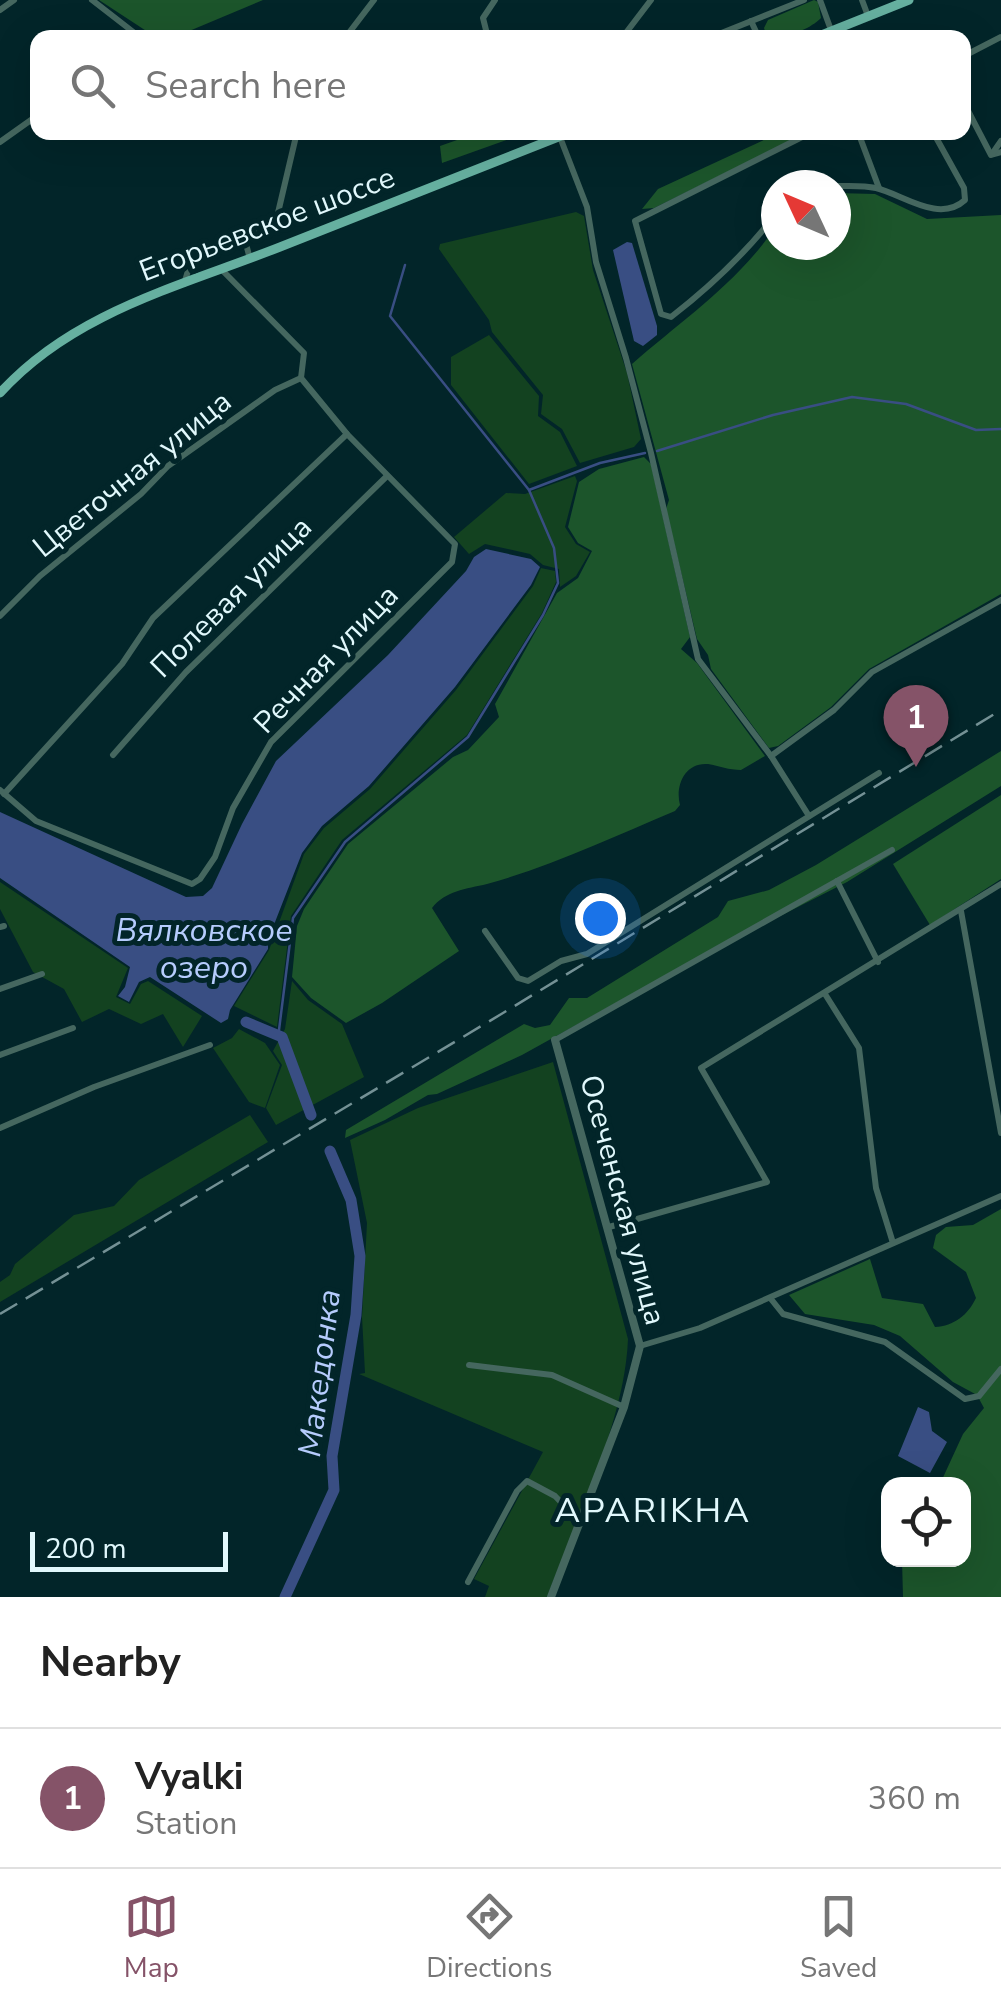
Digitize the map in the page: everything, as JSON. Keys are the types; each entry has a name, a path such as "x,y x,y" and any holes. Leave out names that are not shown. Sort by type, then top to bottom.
{"main road":[{"path":"834,30 909,0"},
{"name":"Егорьевское шоссе","path":"0,394 40,353 72,331 545,140"}],"street":[{"path":"0,10 14,0"},
{"path":"92,0 125,30"},
{"path":"351,30 374,0"},
{"path":"486,30 483,18 495,0"},
{"path":"628,30 652,0"},
{"path":"728,30 804,0"},
{"path":"820,0 822,30"},
{"path":"862,0 868,16"},
{"path":"750,21 755,30"},
{"path":"971,52 1001,37"},
{"path":"971,117 991,154"},
{"path":"0,142 30,121"},
{"path":"184,284 190,264 245,240 277,217 295,140"},
{"path":"560,140 587,207 596,262 651,453 698,659 809,816"},
{"path":"761,233 712,284 671,317 661,314 635,222 796,140"},
{"path":"861,140 879,188"},
{"path":"851,187 879,188 936,208 960,205 965,200 964,188 938,140"},
{"path":"991,154 1001,141"},
{"path":"991,154 1001,152"},
{"path":"245,240 250,258"},
{"path":"222,270 304,353 301,378 387,476"},
{"name":"Цветочная улица","path":"0,616 52,565 141,494 168,466 275,390 301,378"},
{"path":"2,792 122,664 153,618 347,434"},
{"name":"Речная улица","path":"2,792 36,821 192,884 200,880 214,857 233,808 272,742 452,562 455,544 387,476"},
{"name":"Полевая улица","path":"113,754 186,672 387,476"},
{"path":"770,756 834,710 872,672 1001,600"},
{"path":"485,931 518,978 528,981 561,961 587,954 879,774"},
{"path":"555,1040 892,850"},
{"path":"837,881 878,962"},
{"path":"609,1227 767,1182 701,1068 1001,884"},
{"path":"961,911 1001,1133"},
{"path":"0,989 42,974"},
{"path":"826,994 859,1048 876,1188 893,1242"},
{"path":"0,1055 72,1028"},
{"name":"Осеченская улица","path":"551,1597 624,1407 640,1346 555,1040"},
{"path":"0,1128 210,1045"},
{"path":"640,1346 700,1328 1001,1196"},
{"path":"771,1298 783,1314 886,1342 965,1399 979,1396 1001,1369"},
{"path":"468,1364 552,1374 624,1407"},
{"path":"468,1582 517,1491 527,1481 555,1496 580,1522"}],"green space":[{"path":"99,0 263,0 192,30 145,30"},
{"path":"814,0 818,2 821,18 802,30 765,30 768,20"},
{"path":"457,140 506,140 442,163 440,146"},
{"path":"764,140 792,140 654,208 642,209 658,189"},
{"path":"851,193 875,194 927,219 1001,215 1001,594 869,669 831,707 778,746 769,748 711,669 708,655 697,639 666,509 669,500 632,364 761,246 761,260 851,260"},
{"path":"576,212 584,216 593,270 627,373 641,439 634,447 580,463 562,429 541,414 543,395 492,332 489,320 439,249 440,244"},
{"path":"489,335 539,396 538,416 560,432 577,466 529,484 451,385 451,357"},
{"path":"644,457 651,464 690,637 681,649 697,663 765,756 741,770 708,764 693,767 680,784 680,805 675,811 559,860 443,898 432,908 459,951 346,1023 311,998 292,977 297,926 304,909 348,844 453,757 468,750 499,717 495,704 557,593 578,578 592,551 578,543 568,527 579,482 599,469"},
{"path":"575,476 565,527 576,544 590,552 576,576 560,587 559,569 543,565 530,554 485,544 469,554 454,537 506,493 525,494"},
{"path":"541,568 555,571 556,582 542,613 467,735 342,840 291,916 277,1027 234,1006 269,950 304,854 324,828 370,789 456,690 533,586"},
{"path":"1001,751 1001,786 847,882 688,963 522,1055 428,1095 345,1138 346,1130 524,1024 535,1028 550,1025 569,998 587,998 718,917 728,901 769,890 816,865"},
{"path":"1001,795 1001,879 930,925 893,864"},
{"path":"0,882 128,968 116,997 130,1004 141,984 148,981 202,1016 183,1047 163,1014 141,1024 109,1009 82,1022 64,989 33,972 0,909"},
{"path":"292,981 308,1000 342,1024 364,1077 276,1125 266,1108 282,1065 273,1051 285,1029"},
{"path":"239,1029 265,1043 280,1065 265,1108 249,1102 213,1048 232,1038"},
{"path":"553,1062 628,1339 625,1370 609,1436 547,1597 485,1597 489,1586 474,1579 543,1452 359,1374 365,1373 362,1317 367,1223 350,1140 418,1108"},
{"path":"250,1115 268,1142 0,1302 0,1282 10,1275 15,1264 74,1215 114,1206 139,1180"},
{"path":"1001,1209 1001,1597 903,1597 902,1567 971,1567 971,1477 943,1477 963,1434 984,1408 977,1395 953,1382 900,1336 874,1325 805,1314 789,1295 870,1259 882,1298 923,1304 935,1327 954,1322 976,1298 966,1272 933,1248 936,1235 946,1227 973,1225"}],"water":[{"path":"632,243 657,326 657,335 643,346 634,341 613,250"},
{"name":"Вялковское озеро","path":"486,549 531,559 540,567 531,585 455,687 369,786 322,826 302,853 268,940 268,949 228,1019 221,1023 150,977 139,982 129,1002 118,996 125,987 130,967 0,878 0,812 186,897 203,896 212,888 276,761 388,655 466,571 474,557"},
{"path":"918,1407 929,1412 932,1431 947,1442 930,1473 898,1456"}],"waterway":[{"path":"279,1030 293,918 345,842 468,737 543,615 558,583 554,548 529,490 390,316 405,265"},
{"path":"657,451 773,415 852,397 906,404 976,430 1001,429"},
{"path":"529,490 600,463 645,453"},
{"name":"Македонка","path":"246,1022 282,1037 311,1115"},
{"name":"Македонка","path":"285,1597 334,1490 332,1456 356,1315 360,1256 351,1200 330,1151"}],"railway":[{"path":"0,1314 1001,710"}],"place":[{"name":"Vyalki","path":"916,767"}],"district":[{"name":"APARIKHA","path":"653,1510"}]}
